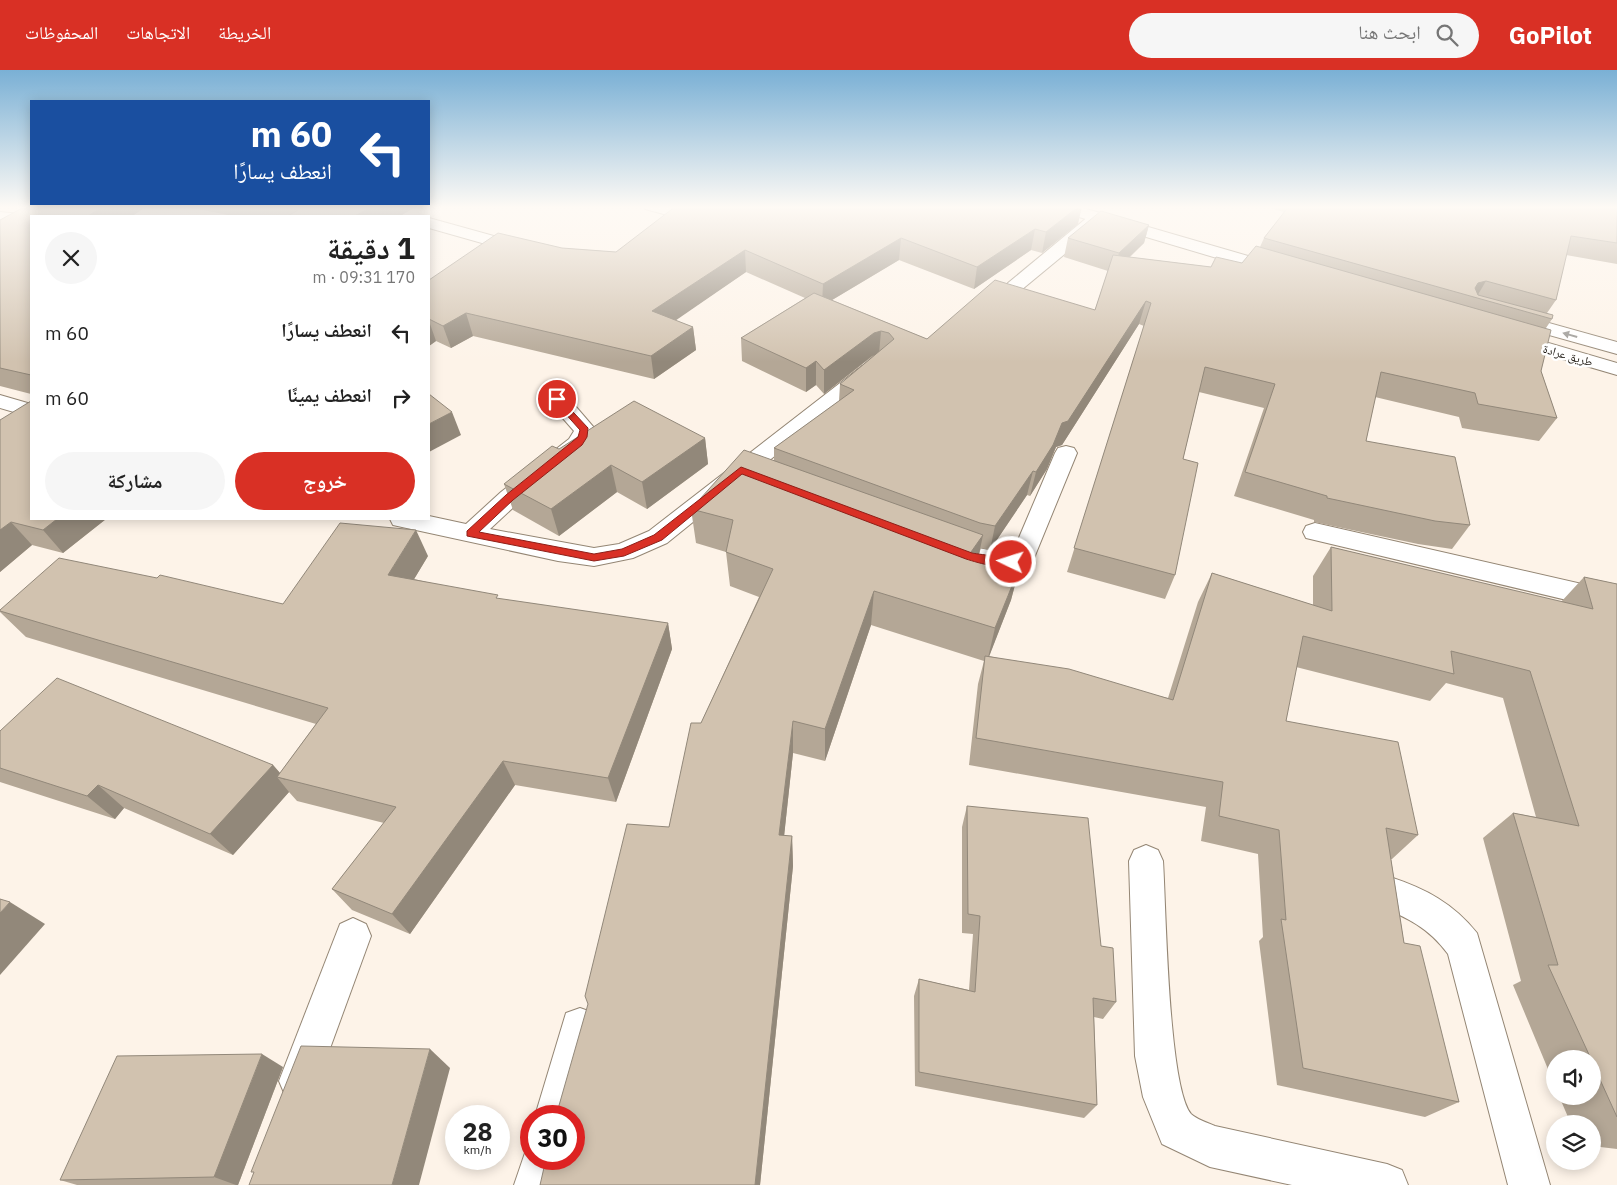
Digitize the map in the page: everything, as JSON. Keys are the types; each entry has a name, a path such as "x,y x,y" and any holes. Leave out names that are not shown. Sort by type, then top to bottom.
{"street":[{"path":"1014,287 1049,258"},
{"path":"1235,258 1297,276"},
{"path":"1496,314 1617,348"},
{"name":"طريق عرادة","path":"1495,333 1617,369"},
{"path":"407,520 594,557 624,552 658,537 880,362"},
{"path":"470,534 509,498 583,437 585,430 557,399"},
{"path":"0,401 30,411"},
{"path":"7,426 30,411"},
{"path":"943,546 970,557 993,562 1011,562 1025,552 1066,453"},
{"path":"741,470 768,480"},
{"path":"1315,532 1617,602"},
{"path":"1146,861 1156,1056 1163,1097 1177,1129 1210,1146 1387,1185"},
{"path":"1390,894 1419,903 1449,925 1464,946 1529,1185"},
{"path":"287,1111 353,936"},
{"path":"558,1105 580,1027"},
{"path":"535,1185 540,1170"}],"building":[{"path":"0,258 30,258 30,375 0,368"},
{"path":"461,258 733,258 652,311 693,327 651,356 466,313 443,326 430,320 430,279"},
{"path":"763,258 867,258 823,284"},
{"path":"954,258 991,258 977,267"},
{"path":"1112,258 1138,258 1211,267 1215,258 1242,263 1246,258 1298,258 1551,330 1541,371 1557,418 1478,404 1475,393 1381,372 1366,441 1455,457 1470,525 1435,521 1327,498 1327,496 1245,472 1275,384 1205,367 1183,459 1198,463 1175,575 1074,548 1151,303 1146,301 1068,421 1062,423 1053,445 1036,472 1033,471 995,526 980,523 774,448 854,390 840,384 894,339 889,333 881,331 874,333 824,370 816,361 806,368 741,338 814,293 927,339 995,280 1095,310"},
{"path":"1335,258 1566,258 1556,300 1486,281 1478,283 1475,288 1478,295 1553,315 1552,319"},
{"path":"430,395 452,412 430,423"},
{"path":"634,401 705,438 642,482 611,465 551,509 504,484 552,446 559,449"},
{"path":"30,402 30,520 56,520 43,530 11,522 0,530 0,420"},
{"path":"744,450 983,535 971,552 1020,566 995,628 874,591 825,729 793,721 779,835 792,836 755,1185 540,1185 543,1170 585,1170 585,1105 559,1105 588,1004 585,996 627,824 669,827 691,723 701,723 773,569 726,552 733,520 691,509"},
{"path":"340,523 416,530 388,575 498,595 496,598 668,623 608,778 503,761 392,914 332,889 396,807 277,777 328,708 0,611 59,558 157,578 160,575 283,604"},
{"path":"1331,547 1593,609 1584,577 1617,584 1617,1117 1601,1082 1601,1050 1587,1050 1548,965 1558,965 1513,813 1579,826 1530,671 1451,651 1454,674 1303,636 1286,721 1398,742 1418,835 1386,828 1404,943 1420,946 1459,1102 1303,1068 1281,919 1286,920 1279,830 1219,816 1223,782 976,738 985,656 1069,669 1173,700 1212,573 1332,611"},
{"path":"57,678 273,765 210,834 98,785 87,796 0,768 0,731"},
{"path":"967,806 1088,818 1101,946 1113,948 1116,1002 1093,998 1097,1105 919,1072 919,979 975,992 980,916 968,914"},
{"path":"0,899 10,902 0,913"},
{"path":"301,1046 430,1049 392,1185 249,1185 254,1172 251,1172"},
{"path":"262,1054 214,1177 60,1180 117,1056"}],"route":[{"path":"557,399 585,430 583,437 509,498 470,534 558,552 594,557 624,552 658,537 741,470 970,557 993,562 1011,562"}]}
